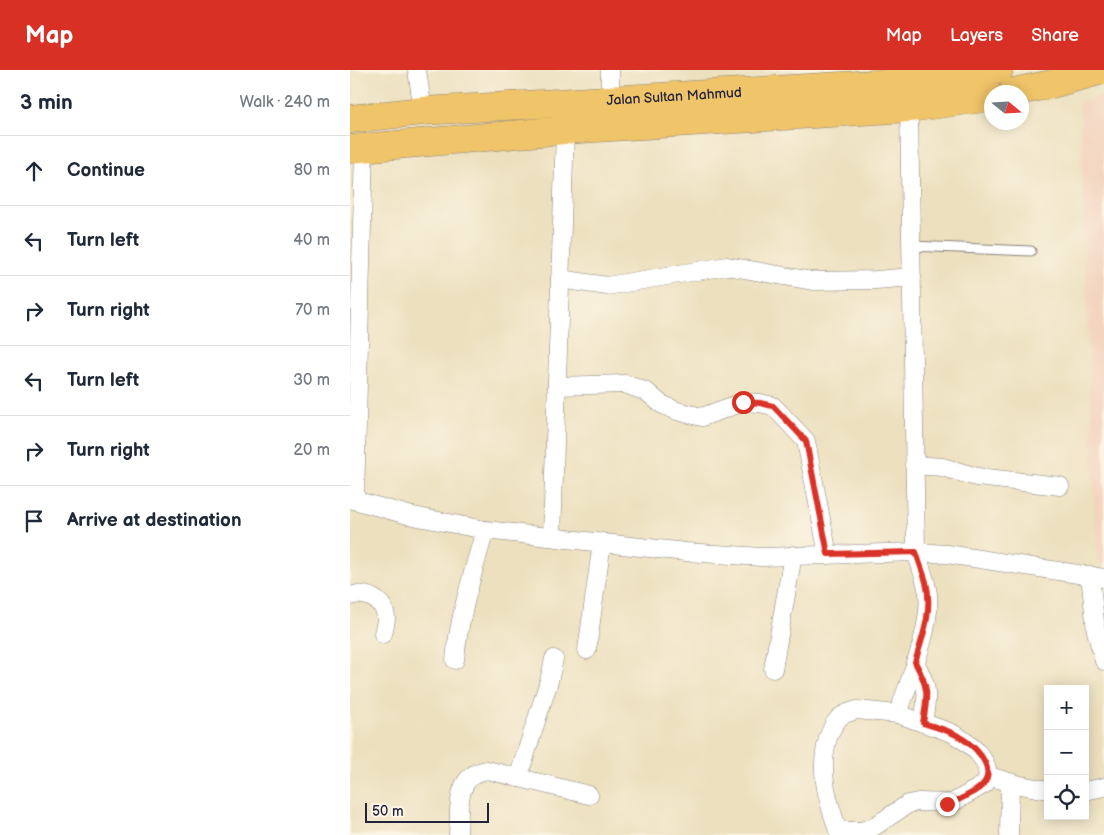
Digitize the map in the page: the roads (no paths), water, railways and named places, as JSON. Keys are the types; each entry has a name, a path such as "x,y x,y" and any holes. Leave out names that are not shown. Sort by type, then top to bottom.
{"highway":[{"name":"Jalan Sultan Mahmud","path":"357,148 565,130 909,87 999,70"},
{"path":"1029,89 1103,70"},
{"name":"Jalan Sultan Mahmud","path":"350,119 424,111 610,101 809,79 909,87 984,96"}],"street":[{"path":"417,70 424,111"},
{"path":"610,70 610,101"},
{"path":"898,714 926,624 928,605 926,582 916,552 909,87"},
{"path":"552,537 565,130"},
{"path":"357,148 353,500 408,515 485,530 686,552 762,557 916,552 947,554 1097,576 1096,631 1104,661"},
{"path":"560,279 607,286 726,266 813,281 876,280 912,277"},
{"path":"556,386 625,384 646,392 661,404 677,411 702,417 743,402 773,406 806,441 828,554"},
{"path":"914,465 942,467 977,477 1060,486"},
{"path":"455,660 457,638 485,530"},
{"path":"587,650 602,542"},
{"path":"773,669 794,555"},
{"path":"350,596 364,594 374,598 384,610 386,619 383,634"},
{"path":"518,778 549,681 554,659"},
{"path":"915,662 923,677 927,694 923,723"},
{"path":"857,710 898,714 923,723 952,732 966,741 987,766 988,776 985,784 952,803 918,802 908,804 872,828 838,833 824,773 828,739 838,719 848,712 857,710"},
{"path":"458,835 461,791 464,784 473,774 478,772 487,770 589,795"},
{"path":"988,776 1044,789"},
{"path":"1010,782 1010,835"},
{"path":"1089,790 1104,787"}],"lane":[{"path":"911,246 1031,251"}]}
